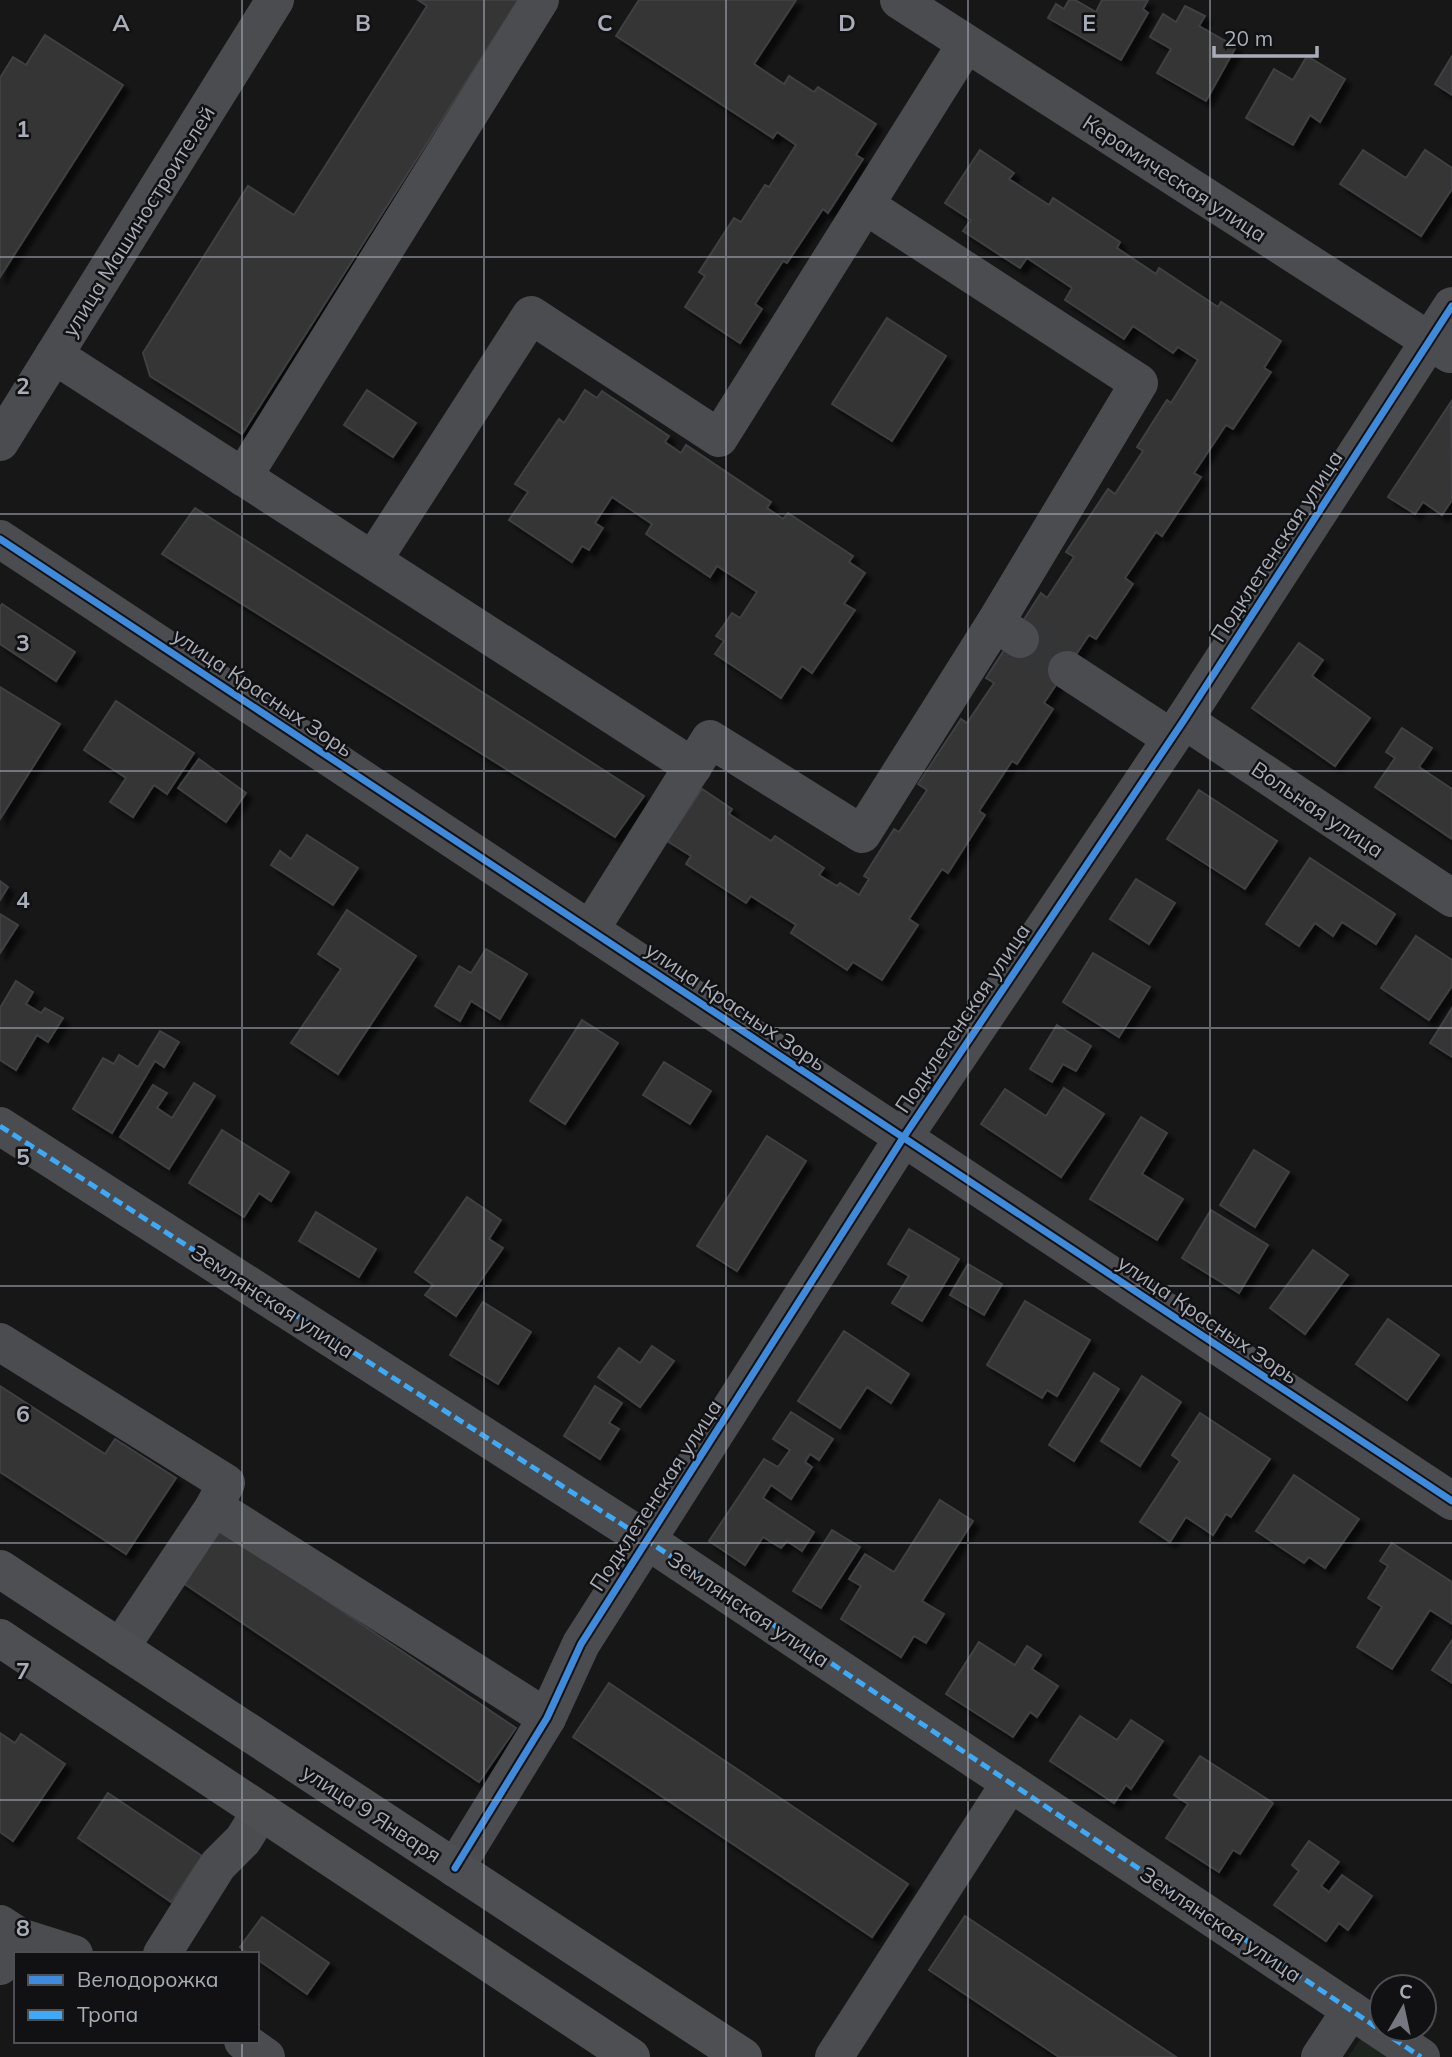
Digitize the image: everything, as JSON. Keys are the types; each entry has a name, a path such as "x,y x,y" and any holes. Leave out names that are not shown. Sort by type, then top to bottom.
{"main road":[{"name":"улица 9 Января","path":"0,1569 743,2057"},
{"path":"0,1638 631,2057"}],"street":[{"name":"улица Машиностроителей","path":"0,442 275,0"},
{"path":"243,477 540,0"},
{"name":"Керамическая улица","path":"921,6 967,44 1441,348"},
{"path":"373,560 531,315 719,438 967,44"},
{"path":"590,930 710,739 862,834 1008,631 1139,383 866,205"},
{"name":"Подклетенская улица","path":"455,1868 547,1718 581,1644 903,1138 1177,729 1441,348 1452,306"},
{"path":"54,355 693,767"},
{"name":"улица Красных Зорь","path":"0,539 1452,1501"},
{"name":"Вольная улица","path":"1067,670 1177,729 1452,898"},
{"name":"Землянская улица","path":"0,1126 648,1541 1421,2057"},
{"path":"0,1342 226,1483 214,1507 120,1648"},
{"path":"214,1507 547,1718"},
{"path":"834,2057 1010,1783"},
{"path":"163,1952 218,1866 243,1840 261,1811"},
{"path":"7,1942 63,1952"},
{"path":"1320,2057 1351,2010"},
{"path":"246,2043 267,2057"}],"shaded area":[{"path":"1365,2033 1368,2035 1368,2043 1380,2043 1400,2057 1348,2057"}],"building":[{"path":"418,0 518,0 242,434 150,376 143,353 248,186 294,215 427,6"},
{"path":"639,0 796,0 754,64 784,84 789,76 814,92 818,87 876,124 856,155 863,159 828,213 823,209 787,263 783,261 755,304 762,309 740,343 685,307 705,276 699,272 734,218 741,222 765,185 769,187 796,145 777,132 773,138 616,36"},
{"path":"1069,0 1075,0 1096,12 1102,0 1148,0 1143,9 1148,13 1121,60 1048,18 1056,4 1064,9"},
{"path":"1185,6 1205,16 1199,26 1236,47 1206,101 1157,73 1171,49 1150,37 1163,14 1176,22"},
{"path":"45,35 123,85 0,277 0,78 13,57 26,65"},
{"path":"1307,56 1345,79 1320,122 1310,115 1293,145 1246,118 1274,69 1293,80"},
{"path":"1452,56 1452,95 1435,84"},
{"path":"980,150 1014,173 1009,179 1049,205 1053,198 1120,242 1117,248 1156,274 1159,268 1218,307 1221,302 1281,341 1264,368 1271,372 1233,429 1226,425 1194,473 1201,477 1162,536 1156,532 1125,578 1133,584 1096,639 1089,635 1044,703 1053,709 1017,764 1012,761 979,811 985,815 948,873 942,869 909,919 918,925 882,980 853,962 847,970 791,933 796,925 751,896 746,903 686,864 691,856 667,841 702,789 732,809 729,814 771,841 775,836 824,868 819,875 837,886 840,883 859,895 869,879 864,876 894,829 899,832 927,790 918,784 961,719 967,723 994,683 986,678 1041,593 1047,598 1074,557 1066,552 1108,489 1115,494 1143,451 1137,447 1167,400 1171,403 1198,360 1178,347 1173,353 1133,326 1124,339 1065,300 1072,288 1027,258 1020,268 963,231 971,220 945,203"},
{"path":"1363,150 1406,178 1425,150 1452,168 1452,189 1421,236 1340,184"},
{"path":"887,318 946,356 892,441 832,404"},
{"path":"367,390 416,423 393,457 344,425"},
{"path":"585,390 597,398 602,391 669,436 665,442 681,453 686,445 771,502 767,508 783,519 788,513 853,556 849,562 865,573 844,604 855,610 812,673 802,666 781,698 715,654 724,641 716,636 732,613 740,618 757,592 717,566 710,577 646,534 652,524 612,497 595,523 603,528 589,550 582,546 572,562 509,520 528,492 515,484 559,419 564,423"},
{"path":"1451,402 1452,500 1442,515 1423,502 1415,514 1388,497"},
{"path":"195,508 644,796 615,837 162,554"},
{"path":"2,604 75,652 56,681 0,644"},
{"path":"1299,643 1323,660 1312,676 1370,718 1335,766 1252,708"},
{"path":"0,687 60,724 0,819"},
{"path":"116,701 194,753 167,794 154,785 133,817 110,802 126,778 84,750"},
{"path":"1402,728 1432,748 1419,767 1452,789 1452,839 1375,787 1395,758 1386,752"},
{"path":"199,759 246,793 226,822 178,788"},
{"path":"1199,790 1277,841 1245,889 1167,839"},
{"path":"307,835 358,868 333,905 271,865 280,851 291,859"},
{"path":"1310,858 1395,914 1376,944 1342,922 1333,936 1315,923 1299,946 1266,924"},
{"path":"1136,879 1175,903 1149,944 1110,919"},
{"path":"0,881 8,887 0,900"},
{"path":"347,910 416,956 338,1074 291,1043 341,969 318,954"},
{"path":"0,914 18,925 0,953"},
{"path":"1416,936 1452,960 1452,986 1429,1020 1381,988"},
{"path":"486,949 527,974 500,1019 471,1001 460,1021 435,1006 459,966 471,973"},
{"path":"1093,953 1150,987 1119,1037 1063,1002"},
{"path":"16,981 33,992 26,1004 41,1013 45,1008 63,1018 48,1042 37,1035 16,1070 0,1060 0,1008"},
{"path":"1452,1008 1452,1057 1430,1043"},
{"path":"582,1020 618,1043 565,1124 530,1101"},
{"path":"1057,1025 1091,1046 1076,1071 1063,1064 1052,1082 1030,1069"},
{"path":"160,1031 179,1042 164,1067 155,1061 112,1133 73,1109 103,1058 114,1064 119,1055 138,1067"},
{"path":"664,1062 711,1091 690,1124 643,1095"},
{"path":"194,1083 215,1096 169,1169 120,1137 153,1085 167,1093 157,1108 172,1118"},
{"path":"1064,1088 1104,1114 1061,1177 981,1124 1005,1089 1046,1116"},
{"path":"1141,1117 1167,1133 1142,1174 1183,1199 1157,1240 1090,1199"},
{"path":"222,1130 289,1172 271,1201 259,1193 244,1217 189,1183"},
{"path":"767,1136 806,1161 737,1271 697,1246"},
{"path":"1254,1150 1289,1172 1255,1227 1220,1205"},
{"path":"467,1197 501,1220 489,1239 503,1248 456,1316 425,1295 433,1285 415,1272"},
{"path":"1211,1210 1268,1245 1239,1293 1182,1258"},
{"path":"316,1212 376,1249 359,1277 299,1241"},
{"path":"909,1229 959,1259 922,1321 892,1303 909,1276 888,1264"},
{"path":"1313,1250 1348,1275 1305,1334 1270,1308"},
{"path":"968,1264 1002,1284 984,1315 950,1295"},
{"path":"1025,1301 1090,1340 1057,1396 1047,1390 1042,1398 987,1365"},
{"path":"483,1302 531,1332 498,1384 450,1355"},
{"path":"1388,1319 1439,1355 1407,1400 1356,1364"},
{"path":"844,1331 909,1374 891,1403 867,1387 840,1428 798,1401"},
{"path":"652,1346 674,1361 640,1407 598,1377 619,1348 640,1363"},
{"path":"1094,1373 1119,1389 1074,1461 1049,1445"},
{"path":"1142,1376 1181,1402 1140,1466 1101,1441"},
{"path":"0,1386 105,1454 115,1439 176,1478 126,1554 0,1472"},
{"path":"595,1386 622,1403 609,1423 619,1429 600,1459 564,1436"},
{"path":"791,1412 833,1439 819,1460 810,1454 805,1462 812,1467 791,1499 771,1485 763,1498 814,1532 802,1551 787,1541 781,1548 763,1537 745,1565 709,1541 764,1459 778,1467 790,1450 773,1439"},
{"path":"1200,1413 1270,1459 1231,1517 1226,1514 1213,1535 1186,1517 1170,1542 1140,1522 1180,1461 1172,1455"},
{"path":"1294,1475 1359,1519 1325,1568 1309,1557 1304,1563 1256,1531"},
{"path":"940,1500 973,1521 922,1601 944,1614 926,1643 914,1636 901,1657 841,1619 861,1586 849,1579 865,1554 894,1572"},
{"path":"217,1527 516,1728 479,1782 180,1581"},
{"path":"832,1530 860,1547 821,1608 793,1591"},
{"path":"1392,1543 1452,1582 1452,1624 1430,1610 1392,1669 1357,1647 1382,1607 1368,1598 1388,1566 1380,1561"},
{"path":"1452,1640 1452,1683 1432,1670"},
{"path":"979,1642 1015,1665 1027,1646 1041,1655 1032,1669 1058,1686 1037,1717 1030,1712 1013,1737 946,1694"},
{"path":"609,1683 908,1884 872,1937 573,1737"},
{"path":"1080,1716 1117,1740 1131,1720 1163,1741 1131,1789 1126,1785 1114,1803 1050,1761"},
{"path":"0,1733 15,1743 21,1734 65,1764 13,1841 0,1832"},
{"path":"1200,1756 1273,1803 1240,1854 1233,1850 1219,1872 1166,1838 1188,1804 1174,1795"},
{"path":"108,1793 202,1856 171,1902 78,1838"},
{"path":"1309,1841 1339,1862 1321,1886 1329,1892 1342,1875 1372,1896 1348,1930 1339,1923 1326,1941 1274,1905 1299,1871 1292,1865"},
{"path":"965,1916 1176,2057 1059,2057 929,1970"},
{"path":"262,1917 329,1963 307,1994 259,1960 259,1952 246,1952 240,1947"}],"tunnel":[{"path":"1020,639 1067,670"}],"marked path":[{"path":"0,1126 648,1541 1421,2057"}],"cycle path":[{"path":"455,1868 547,1718 581,1644 903,1138 1184,720 1452,306"},
{"path":"0,539 1452,1501"}]}
